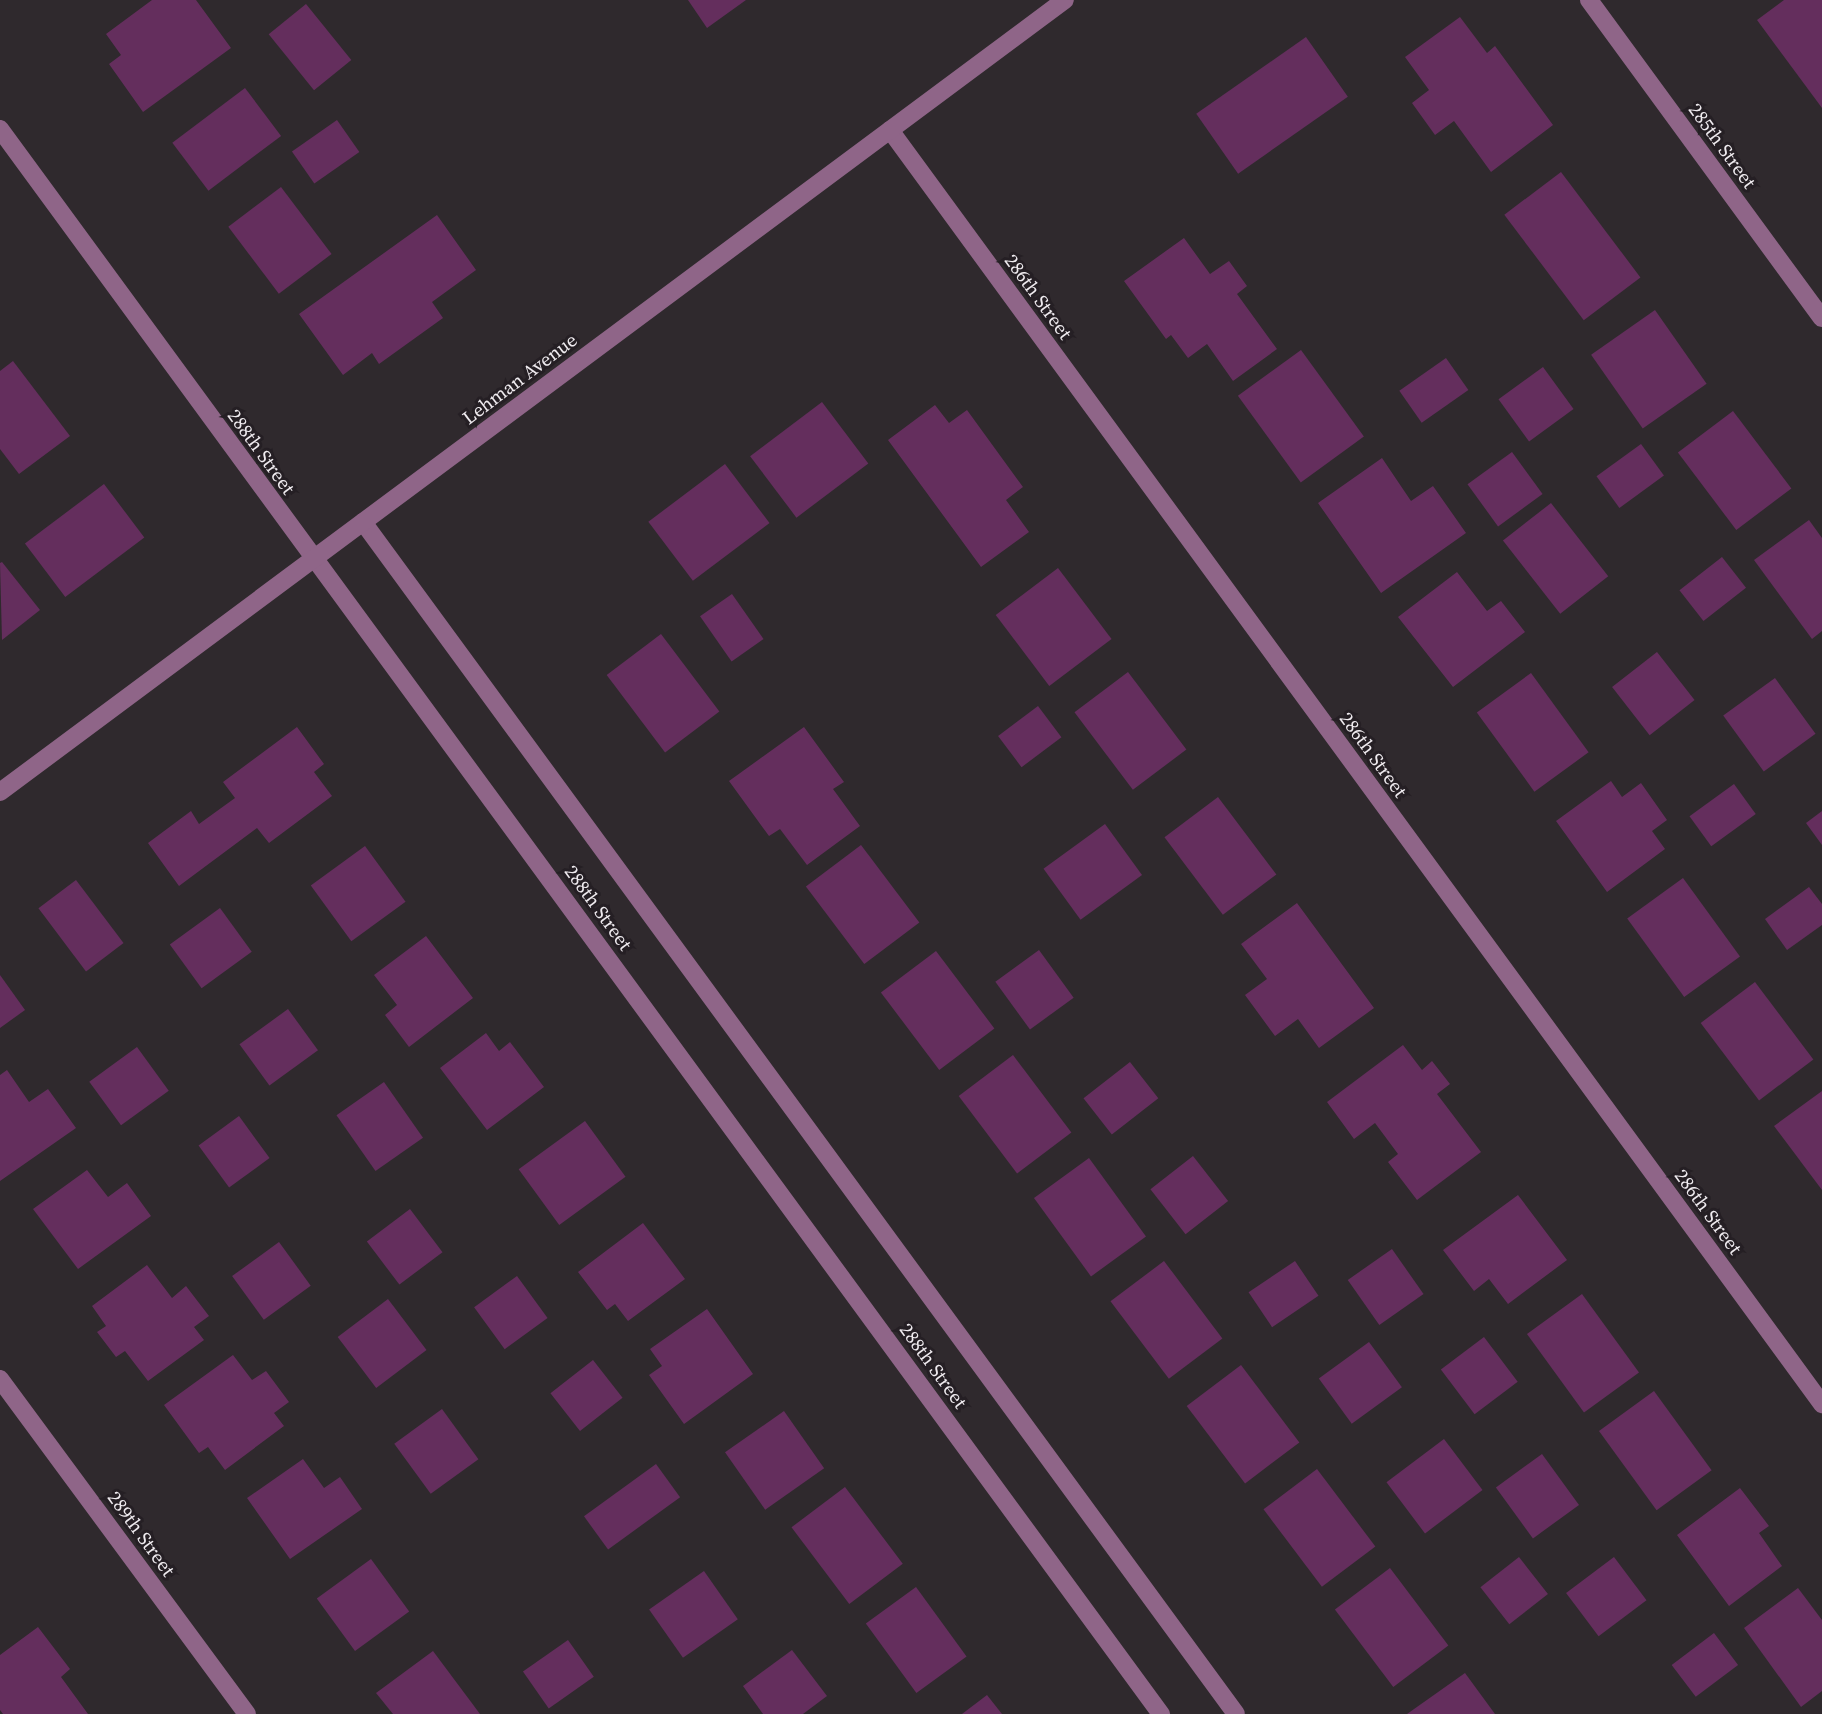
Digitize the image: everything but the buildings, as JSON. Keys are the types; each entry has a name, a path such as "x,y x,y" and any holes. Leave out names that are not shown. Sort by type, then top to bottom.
{"street":[{"name":"Lehman Avenue","path":"0,792 1065,0"},
{"name":"285th Street","path":"1589,0 1822,318"},
{"name":"288th Street","path":"0,129 1161,1714"},
{"name":"286th Street","path":"890,130 1822,1404"},
{"name":"288th Street","path":"363,522 1236,1714"},
{"name":"289th Street","path":"0,1379 247,1714"}]}
